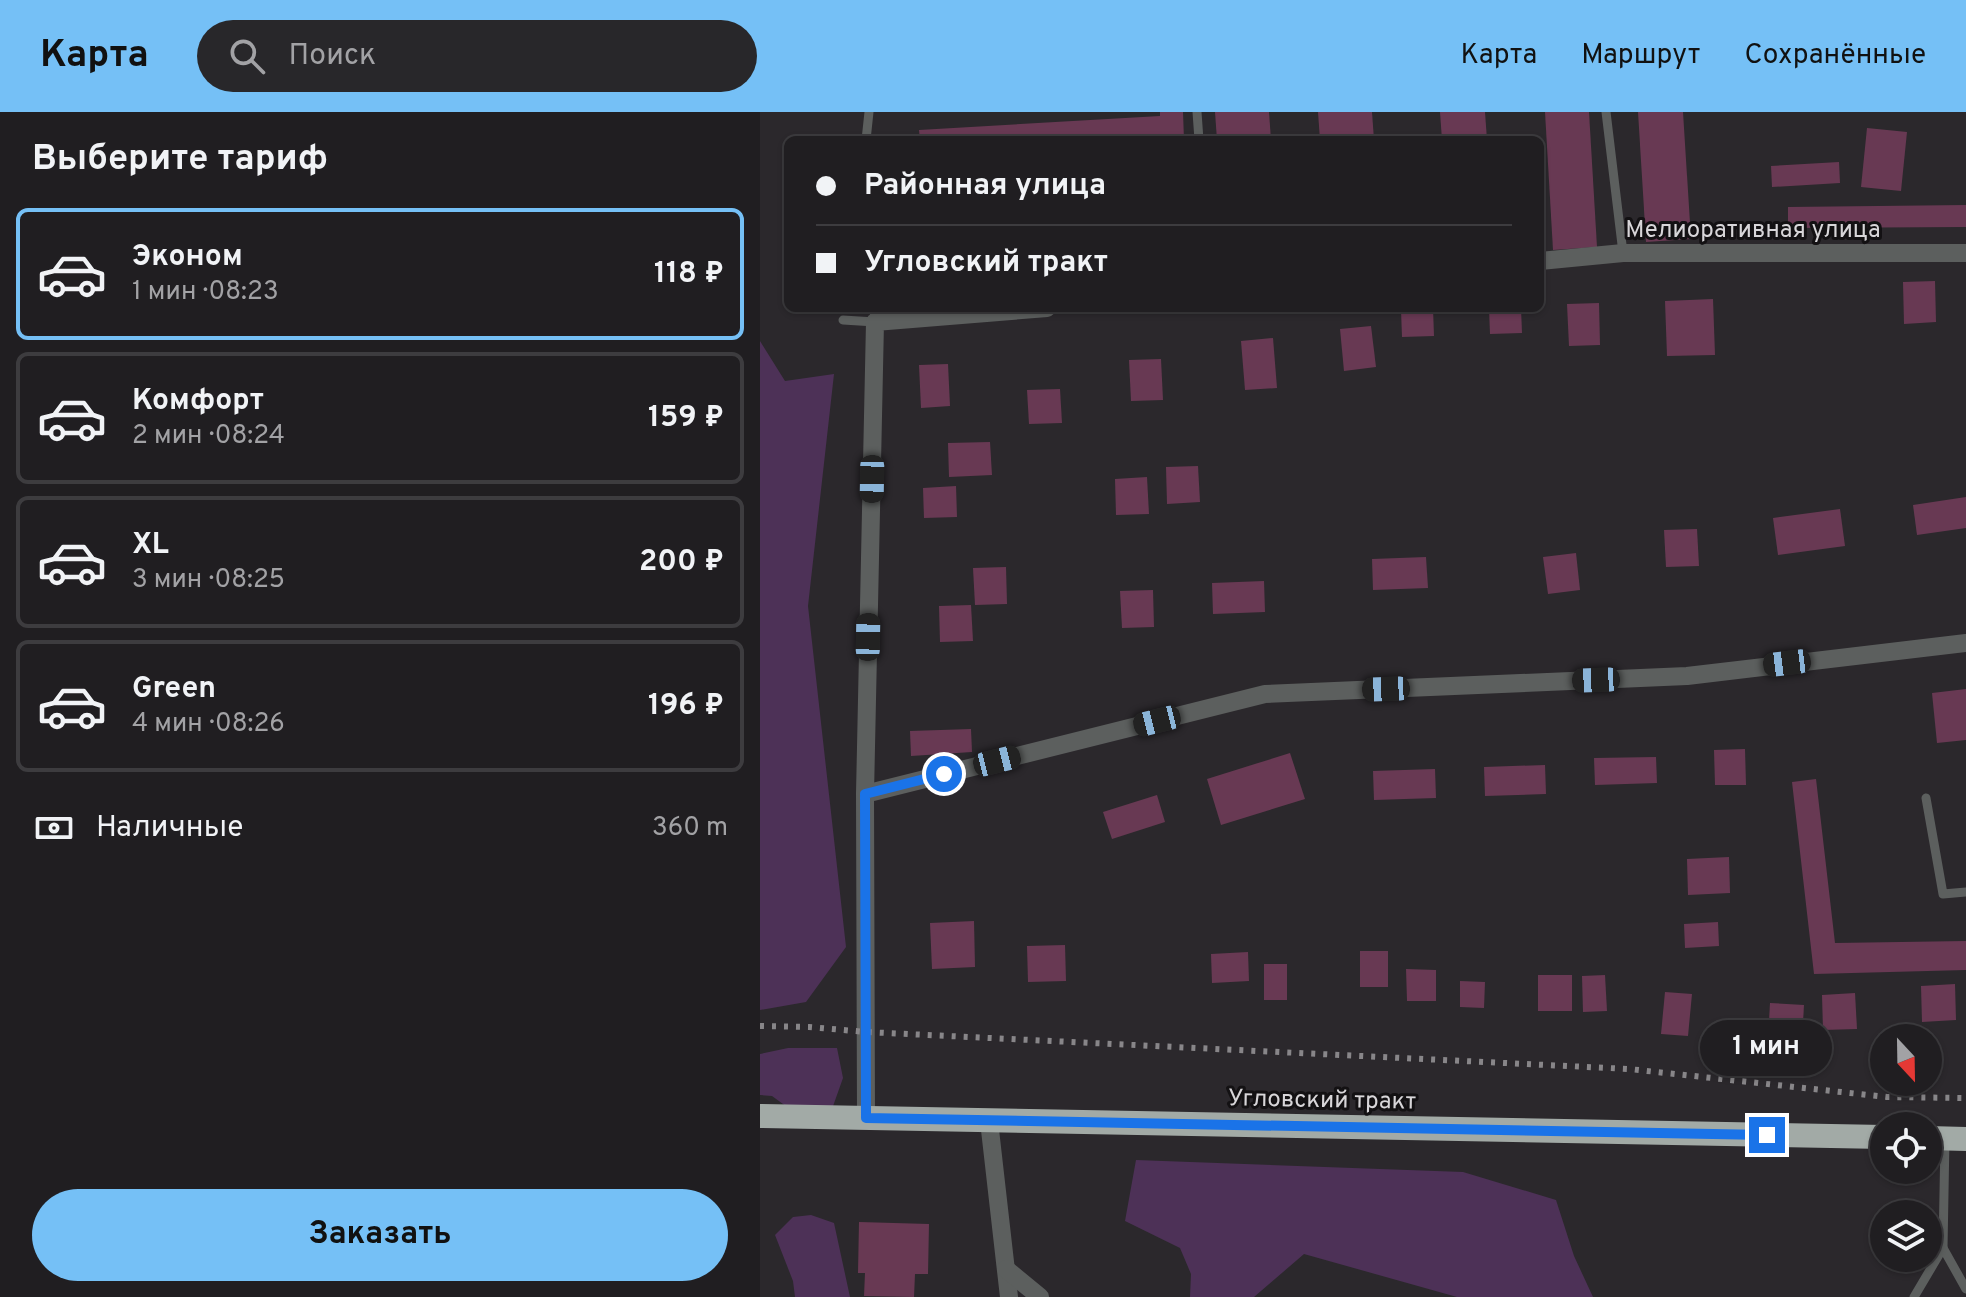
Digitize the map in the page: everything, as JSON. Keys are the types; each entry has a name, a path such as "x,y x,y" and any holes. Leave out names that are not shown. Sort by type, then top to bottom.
{"highway":[{"name":"Угловский тракт","path":"760,1116 1870,1137"}],"street":[{"name":"Мелиоративная улица","path":"1544,261 1623,253 1966,253"},
{"path":"866,1118 865,794 875,315 949,312"},
{"path":"865,794 1265,694 1687,676 1966,643"},
{"path":"989,1121 1009,1297"},
{"path":"1006,1269 1040,1297"}],"lane":[{"path":"866,136 869,112"},
{"path":"1197,112 1199,136"},
{"path":"1606,112 1623,253"},
{"path":"843,320 875,315"},
{"path":"1926,798 1943,894 1966,892"},
{"path":"1914,1297 1943,1248 1946,1138"},
{"path":"1943,1248 1966,1289"}],"shaded area":[{"path":"760,341 785,381 834,374 808,606 846,947 806,1002 760,1010"},
{"path":"788,1048 837,1048 843,1078 832,1109 794,1112 772,1096 760,1095 760,1054"},
{"path":"1136,1160 1463,1172 1556,1200 1574,1256 1593,1297 1457,1297 1304,1254 1254,1297 1190,1297 1191,1274 1180,1248 1125,1221"},
{"path":"811,1215 834,1223 850,1297 795,1297 793,1281 775,1235 793,1217"}],"building":[{"path":"1160,112 1183,112 1184,136 920,136 919,130 1160,116"},
{"path":"1215,112 1269,112 1271,136 1217,136"},
{"path":"1318,112 1372,112 1374,136 1320,136"},
{"path":"1440,112 1485,112 1487,136 1442,136"},
{"path":"1545,112 1589,112 1597,247 1553,250"},
{"path":"1638,112 1683,112 1691,239 1646,242"},
{"path":"1867,128 1907,132 1901,191 1861,187"},
{"path":"1839,162 1840,183 1772,187 1771,166"},
{"path":"1966,205 1966,227 1788,228 1788,207"},
{"path":"1935,281 1936,322 1904,324 1903,282"},
{"path":"1713,299 1715,355 1667,356 1665,301"},
{"path":"1599,303 1600,345 1569,346 1567,304"},
{"path":"1401,312 1433,312 1434,336 1402,337"},
{"path":"1489,312 1521,312 1522,333 1490,334"},
{"path":"1371,326 1376,367 1344,371 1340,329"},
{"path":"1273,338 1277,388 1245,390 1241,341"},
{"path":"1161,359 1163,400 1131,401 1129,360"},
{"path":"948,364 950,406 921,408 919,365"},
{"path":"1060,389 1062,423 1029,424 1027,390"},
{"path":"990,442 992,475 949,477 948,443"},
{"path":"1198,466 1200,502 1167,504 1166,467"},
{"path":"1147,477 1149,514 1116,515 1115,479"},
{"path":"956,486 957,517 924,518 923,488"},
{"path":"1966,497 1966,528 1917,535 1913,505"},
{"path":"1840,509 1845,546 1778,555 1773,518"},
{"path":"1697,529 1699,566 1666,567 1664,530"},
{"path":"1576,553 1580,590 1548,594 1543,557"},
{"path":"1426,557 1428,588 1373,590 1372,559"},
{"path":"1006,567 1007,604 975,605 973,568"},
{"path":"1264,581 1265,612 1213,614 1212,583"},
{"path":"1153,590 1154,627 1122,628 1120,591"},
{"path":"971,605 973,641 940,642 939,606"},
{"path":"1966,689 1966,740 1937,743 1932,693"},
{"path":"971,729 972,752 911,756 910,731"},
{"path":"1745,749 1746,785 1715,785 1714,750"},
{"path":"1290,753 1305,799 1221,825 1207,779"},
{"path":"1656,757 1657,783 1595,785 1594,758"},
{"path":"1545,765 1546,794 1485,796 1484,767"},
{"path":"1435,769 1436,798 1374,800 1373,771"},
{"path":"1816,779 1835,943 1966,941 1966,970 1814,974 1792,782"},
{"path":"1157,795 1165,822 1112,839 1103,812"},
{"path":"1729,857 1730,893 1688,895 1687,859"},
{"path":"974,921 975,967 932,969 930,923"},
{"path":"1718,922 1719,946 1685,948 1684,924"},
{"path":"1065,945 1066,981 1028,982 1027,946"},
{"path":"1360,951 1388,951 1388,987 1360,987"},
{"path":"1248,952 1249,981 1212,983 1211,954"},
{"path":"1264,964 1287,964 1287,1000 1264,1000"},
{"path":"1406,969 1436,970 1436,1001 1407,1001"},
{"path":"1538,975 1572,975 1572,1011 1538,1011"},
{"path":"1605,975 1607,1011 1583,1012 1582,976"},
{"path":"1460,981 1485,982 1484,1008 1460,1007"},
{"path":"1955,984 1956,1020 1922,1022 1921,986"},
{"path":"1665,992 1692,994 1688,1036 1661,1034"},
{"path":"1855,993 1857,1029 1823,1030 1822,995"},
{"path":"1770,1003 1804,1005 1802,1041 1768,1039"},
{"path":"859,1222 929,1224 928,1274 915,1274 914,1297 864,1296 865,1273 858,1273"}],"railway":[{"path":"760,1026 1629,1069 1887,1097 1966,1098"}],"route":[{"path":"944,774 865,794 866,1118 1767,1135"}]}
